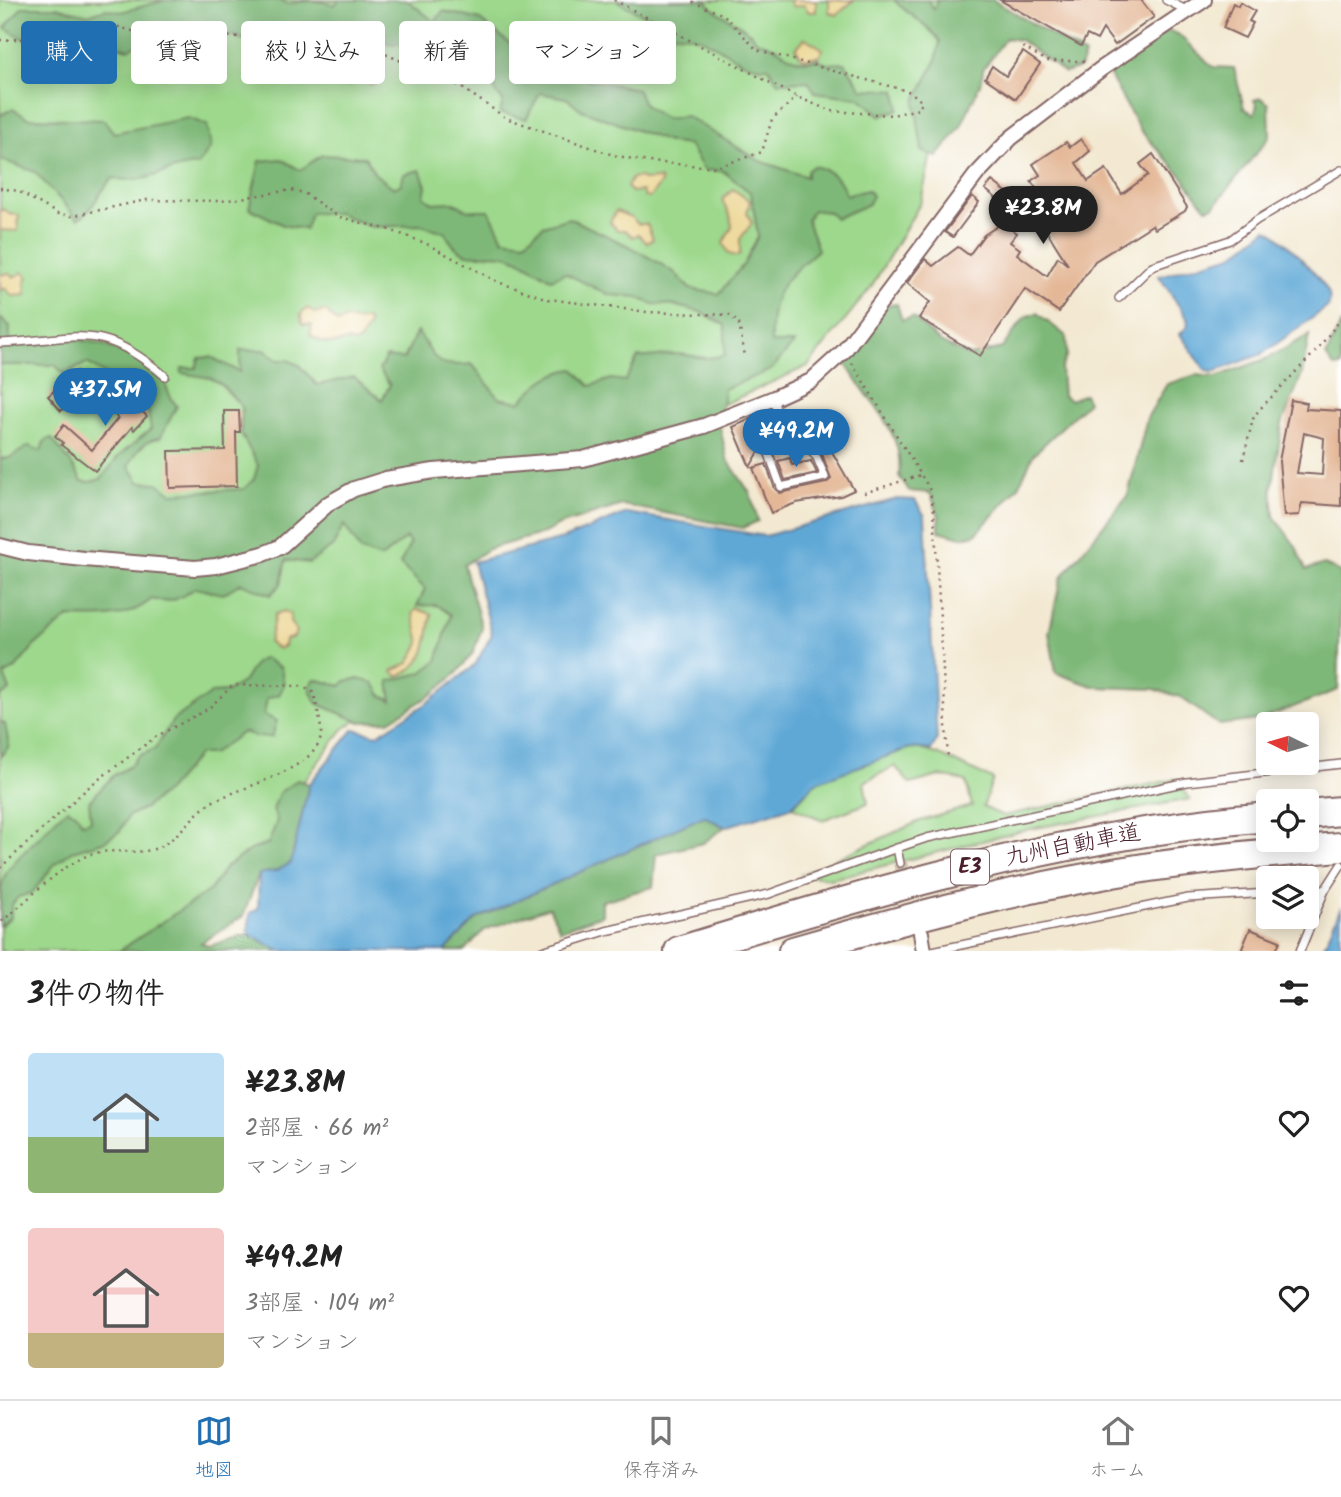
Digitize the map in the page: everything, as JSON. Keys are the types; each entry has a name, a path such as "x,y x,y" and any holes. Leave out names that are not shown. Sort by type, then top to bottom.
{"highway":[{"path":"1319,813 1341,811"},
{"name":"九州自動車道","path":"678,951 835,903 1025,854 1145,832 1256,819"},
{"name":"九州自動車道","path":"793,951 969,903 1060,883 1243,855 1341,847"}],"street":[{"path":"0,545 28,553 84,559 195,568 216,566 264,554 280,547 329,503 354,489 386,479 434,471 583,459 704,426 774,398 811,381 844,351 975,175 1011,138 1101,69 1204,0"},
{"path":"920,933 924,951"}],"lane":[{"path":"1166,0 1186,10"},
{"path":"1119,298 1152,266 1230,240 1257,220 1341,170"},
{"path":"0,343 77,336 101,338 117,342 139,354 165,376"},
{"path":"774,398 781,438"},
{"path":"802,437 825,477 781,487 769,454 774,443 781,438 802,437"},
{"path":"542,951 606,931 769,894 927,838 1187,782 1341,764"},
{"path":"897,848 900,863"},
{"path":"1300,951 1325,890 1341,865"},
{"path":"1319,890 1325,890"},
{"path":"932,951 1188,898 1256,894"}],"path":[{"path":"614,0 797,97 848,114 912,113 919,109 922,102 911,92 757,50 724,15 688,0"},
{"path":"0,40 89,36 119,27 142,34 242,37 281,31 321,34 363,45 455,83 515,121 613,155 695,166 717,167 762,152 772,119 797,97"},
{"path":"1023,47 1047,61 1083,60 1094,62 1101,69"},
{"path":"0,188 18,191 58,214 72,216 146,200 208,202 291,190 304,193 339,218 390,230 425,243 498,282 548,299 626,310 730,315 739,324 745,356"},
{"path":"1243,460 1253,419 1258,411 1316,351 1341,319"},
{"path":"844,351 929,488 934,511 948,760"},
{"path":"864,494 921,475"},
{"path":"0,869 91,785 157,736 208,709 233,685 302,686 314,693 321,735 318,745 305,756 269,780 211,803 156,848 109,850 86,856 55,877 0,923"}],"green space":[{"path":"0,0 946,0 952,54 921,202 872,286 808,366 704,413 454,534 458,616 440,665 343,729 304,781 290,851 128,951 0,951"},
{"path":"166,0 278,0 288,4 311,1 335,5 339,0 407,0 434,21 399,21 399,44 393,44 385,42 385,21 241,21 241,39 227,35 227,21 131,21 129,49 117,46 117,21 21,21 21,37 5,28 22,7 57,7 88,15 105,9 121,12"},
{"path":"615,0 705,0 757,41 766,43 792,58 808,61 818,59 827,64 845,63 862,89 896,90 899,109 881,116 860,98 815,92 808,81 778,82 768,67 743,62 701,38 676,34 676,21 652,19"},
{"path":"894,0 927,0 934,9 938,0 993,0 1085,55 1080,68 1065,73 1020,40 1006,38 983,69 982,80 960,128 937,157 922,151 915,102 936,61 940,41"},
{"path":"443,11 481,21 436,21"},
{"path":"1168,30 1178,34 1213,67 1234,68 1244,108 1254,114 1257,106 1254,100 1261,98 1269,104 1270,136 1214,206 1206,208 1181,175 1140,130 1110,76 1112,69"},
{"path":"495,32 509,43 509,84 611,84 637,89 645,106 666,119 686,116 760,161 807,177 807,171 813,166 824,169 838,180 846,195 868,190 872,196 869,204 836,218 828,212 813,210 807,220 818,250 780,289 772,312 771,343 794,343 771,370 724,389 720,427 727,459 750,493 758,521 743,528 622,505 559,525 544,533 488,549 464,565 482,628 473,653 457,673 431,695 389,721 360,722 316,703 309,687 315,679 341,686 345,681 358,679 374,683 381,695 392,701 389,681 421,673 437,661 451,615 437,605 417,606 425,589 400,564 410,544 406,538 381,558 361,551 344,525 333,546 309,563 286,560 281,584 270,595 241,583 223,594 195,588 175,600 152,599 123,614 69,617 34,646 15,669 4,675 10,690 0,697 0,459 9,458 29,446 41,451 44,442 51,438 81,481 89,482 101,479 119,456 151,429 147,407 131,391 87,363 64,374 55,365 0,365 0,318 10,327 9,342 62,339 89,342 137,359 162,378 177,406 160,438 145,444 129,466 139,482 157,483 172,493 244,489 254,479 258,465 241,434 242,407 222,385 210,378 181,373 182,368 196,368 199,358 211,357 240,372 240,350 265,350 277,360 288,360 299,365 317,385 354,377 382,400 390,385 379,370 386,357 404,359 417,331 437,360 450,365 472,364 499,398 520,402 544,380 565,371 574,369 590,386 611,379 625,381 638,357 680,354 709,358 725,355 725,325 701,312 672,305 652,304 637,297 609,295 565,273 551,279 512,257 467,254 452,244 445,232 421,225 372,227 337,213 311,213 305,229 283,225 249,208 260,161 281,159 300,170 322,155 365,157 375,174 394,188 401,184 404,174 420,170 426,186 424,196 433,203 452,202 468,210 489,210 503,239 525,242 543,226 569,218 631,247 674,272 690,289 719,294 744,264 758,236 751,193 723,171 704,170 689,145 671,143 582,110 566,98 540,93 526,119 500,113 503,101 495,91"},
{"path":"13,109 28,118 104,120 114,133 188,118 207,125 211,147 198,165 148,178 113,178 88,211 78,219 35,172 0,159 0,115"},
{"path":"897,304 902,320 913,317 940,342 969,356 1002,348 1025,317 1037,313 1066,336 1067,354 1061,369 1063,396 1071,400 1084,394 1088,402 1033,455 1019,486 976,534 962,537 939,531 939,516 930,493 909,491 899,476 899,460 890,430 846,364 849,355 885,306"},
{"path":"1341,323 1341,366 1334,367 1326,356"},
{"path":"1309,335 1302,374 1282,424 1272,490 1274,516 1296,547 1306,570 1324,564 1341,573 1338,690 1280,712 1256,712 1256,720 1219,725 1180,697 1154,689 1095,687 1056,673 1049,633 1061,578 1128,495 1147,418 1167,384 1196,375 1216,377 1268,358"},
{"path":"264,658 281,668 284,685 279,695 267,698 264,715 277,721 272,737 257,737 243,732 212,754 199,754 168,790 145,808 128,816 120,831 103,842 72,851 54,865 32,893 18,897 11,906 11,917 0,926 4,877 14,862 57,817 68,809 77,814 82,823 91,821 89,801 114,775 129,767 138,756 155,749 173,720 212,693 227,692 244,681 255,663"},
{"path":"0,721 5,724 9,746 0,757"},
{"path":"910,748 942,756 993,779 983,807 1003,816 1176,779 1190,799 1030,829 831,879 802,874 920,821 972,806 966,781 939,776 910,784 895,766 864,782 868,803 823,820 792,807 816,782"},
{"path":"297,780 309,784 291,863 276,871 259,874 243,916 201,943 209,946 248,934 281,951 119,951 210,890 226,867 250,850 268,844 277,821 273,810 279,793"},
{"path":"704,816 725,827 703,843 656,854 653,887 602,901 602,915 560,930 549,907 484,930 464,951 445,951 476,919"}],"sand":[{"path":"789,0 816,0 816,12 809,12 804,5 793,7"},
{"path":"829,0 854,0 837,15 829,12"},
{"path":"805,38 823,49 819,57 801,57 796,48"},
{"path":"639,177 644,180 660,179 661,183 649,198 644,197 642,191 632,192 627,187 632,178"},
{"path":"733,189 750,201 747,213 752,223 740,239 740,254 736,256 729,254 723,243 732,227 730,215 722,200"},
{"path":"4,209 9,214 19,215 18,231 0,230 0,211"},
{"path":"616,211 631,217 638,224 647,224 653,239 647,243 638,234 633,237 625,230 617,230 610,222"},
{"path":"23,272 28,278 25,282 26,295 12,296 6,289 0,289 0,275 9,273 14,277"},
{"path":"308,308 315,313 326,311 338,323 346,318 354,321 367,319 369,325 360,341 355,343 320,341 310,335 312,325 302,324 301,314"},
{"path":"417,609 432,614 425,651 416,665 398,676 392,671 409,663 420,643 413,613"},
{"path":"284,611 290,614 290,622 296,631 294,637 285,640 284,646 278,649 269,643 275,614"}],"water":[{"path":"1267,229 1311,269 1329,294 1329,306 1262,354 1214,372 1206,371 1180,334 1188,326 1187,318 1159,276 1233,255"},
{"path":"897,499 915,500 925,516 937,740 931,750 910,748 816,782 791,807 725,827 704,816 476,919 445,951 281,951 248,934 250,913 258,909 259,874 276,871 291,863 309,784 354,729 377,735 426,704 475,665 492,634 473,562 563,539 627,513 765,536"},
{"path":"1341,907 1340,951 1322,951"}],"building":[{"path":"1000,0 1141,0 1154,17 1115,45 1103,29 1097,40 1087,35 1081,46"},
{"path":"1240,2 1255,11 1249,21 1253,23 1245,38 1223,28 1233,3 1238,6"},
{"path":"1023,52 1040,64 1016,99 985,78 992,66 1006,76"},
{"path":"1081,139 1090,151 1076,163 1088,181 1106,169 1122,194 1148,175 1140,164 1153,154 1187,207 1185,211 1155,229 1152,225 1095,261 1059,312 1025,289 980,356 919,318 930,302 907,283 925,259 933,266 958,247 969,255 984,235 1025,208 1011,229 1017,233 1010,242 1020,249 1017,254 1047,276 1058,257 1068,265 1030,204 1036,200 1032,194 1038,191 1031,181 1040,175 1033,164 1066,142 1070,147"},
{"path":"992,181 1009,194 1002,203 985,189"},
{"path":"972,196 979,202 953,237 945,232"},
{"path":"77,371 89,386 61,411 48,396"},
{"path":"109,381 147,416 134,430 132,427 95,471 61,445 63,443 55,436 64,425 92,450 118,418 95,395"},
{"path":"1291,400 1307,403 1306,409 1341,411 1341,506 1302,503 1299,515 1284,516 1279,461","holes":["1304,433 1324,438 1322,475 1297,473"]},
{"path":"808,410 854,490 841,496 796,503 771,513 753,468 766,464 775,489 780,493 826,483 831,479 822,454 795,418"},
{"path":"224,411 239,411 240,432 236,432 237,486 170,488 169,451 225,450"},
{"path":"768,414 772,436 767,438 750,467 733,427 759,415"},
{"path":"790,458 792,465 811,461 817,473 785,480 778,461"},
{"path":"1250,929 1280,941 1276,951 1241,951"}],"tunnel":[{"path":"900,863 917,922"}]}
